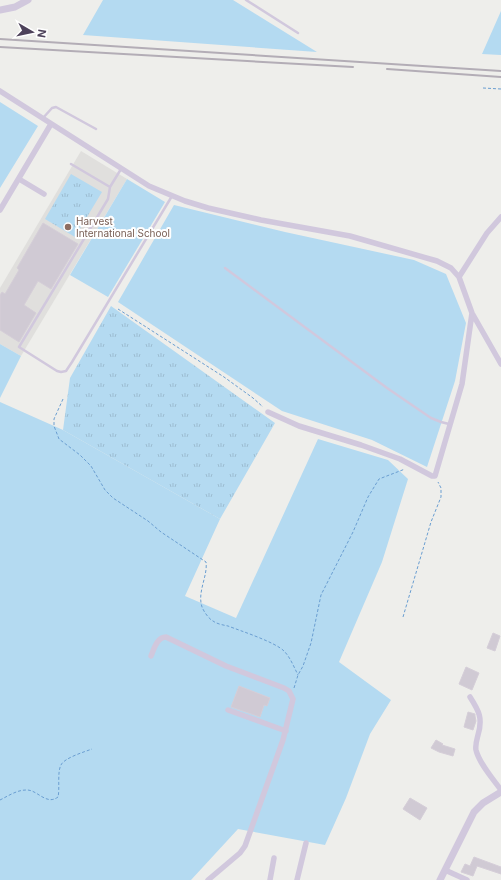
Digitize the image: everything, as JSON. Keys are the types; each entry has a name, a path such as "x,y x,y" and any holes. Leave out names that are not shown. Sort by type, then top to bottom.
{"street":[{"path":"0,10 15,7 28,0"},
{"path":"0,91 149,186 208,208 261,220 350,236 437,261 451,268 459,277 472,313 501,364"},
{"path":"0,210 51,124"},
{"path":"19,179 44,194"},
{"path":"459,277 487,233 501,217"},
{"path":"268,412 299,426 400,459 432,476 435,476 462,384 472,313"},
{"path":"151,656 159,639 166,637 226,666 284,688 289,692 293,699 286,731 244,849 208,880"},
{"path":"440,880 474,812 483,803 501,791 480,759 476,750 481,719 479,711 470,697"},
{"path":"228,710 286,731"},
{"path":"297,880 306,843"},
{"path":"270,880 274,858"},
{"path":"445,870 467,880"}],"lane":[{"path":"246,0 298,33"},
{"path":"43,118 52,108 56,107 96,129"},
{"path":"71,164 110,187"},
{"path":"121,169 110,187 108,199 19,347 57,371 66,371 72,362 172,195"},
{"path":"225,268 393,392 431,418 450,424"}],"path":[{"path":"483,88 501,89"},
{"path":"118,309 224,377 253,398 268,412"},
{"path":"63,399 54,419 54,426 59,438 91,466 106,490 113,498 206,562 207,568 202,584 202,606 205,612 213,621 247,633 279,647 284,651 298,675"},
{"path":"293,699 294,684 303,666 311,643 321,595 353,532 368,497 379,479 413,466"},
{"path":"403,617 431,522 441,497 441,488 435,476"},
{"path":"0,800 20,791 28,790 50,800 55,800 59,793 60,766 64,761 92,749"}],"shaded area":[{"name":"Harvest International School","path":"81,151 127,179 21,356 0,344 0,288"}],"green space":[{"path":"103,0 233,0 317,52 83,35"},
{"path":"501,11 501,55 482,54"},
{"path":"0,102 38,126 0,188"},
{"path":"71,174 102,192 75,237 45,219"},
{"path":"127,179 165,202 108,297 70,275"},
{"path":"174,205 285,232 414,260 446,274 466,323 455,381 427,467 372,440 282,411 118,302"},
{"path":"111,306 275,423 220,519 63,430 70,378"},
{"path":"0,344 21,356 0,398"},
{"path":"0,402 63,430 220,519 185,596 236,618 318,439 388,460 408,479 382,562 339,662 391,700 370,734 346,798 325,845 238,829 191,880 0,880"}],"building":[{"path":"43,223 78,244 51,289 38,281 24,305 36,313 19,342 0,330 0,295 2,292 5,294 19,270 17,268"},
{"path":"493,633 500,636 495,651 487,648"},
{"path":"466,667 479,673 472,690 459,684"},
{"path":"239,686 270,698 267,706 264,705 260,717 231,707"},
{"path":"468,712 475,714 476,721 473,730 464,727"},
{"path":"436,740 443,744 442,745 455,749 453,756 431,748"},
{"path":"410,798 427,808 420,820 403,809"},
{"path":"474,857 501,867 501,874 477,866 473,876 461,872 465,864 470,866"}],"railway":[{"path":"0,39 501,71"},
{"path":"0,47 353,67"},
{"path":"387,69 501,77"}],"place":[{"name":"Harvest International School","path":"68,227"}]}
